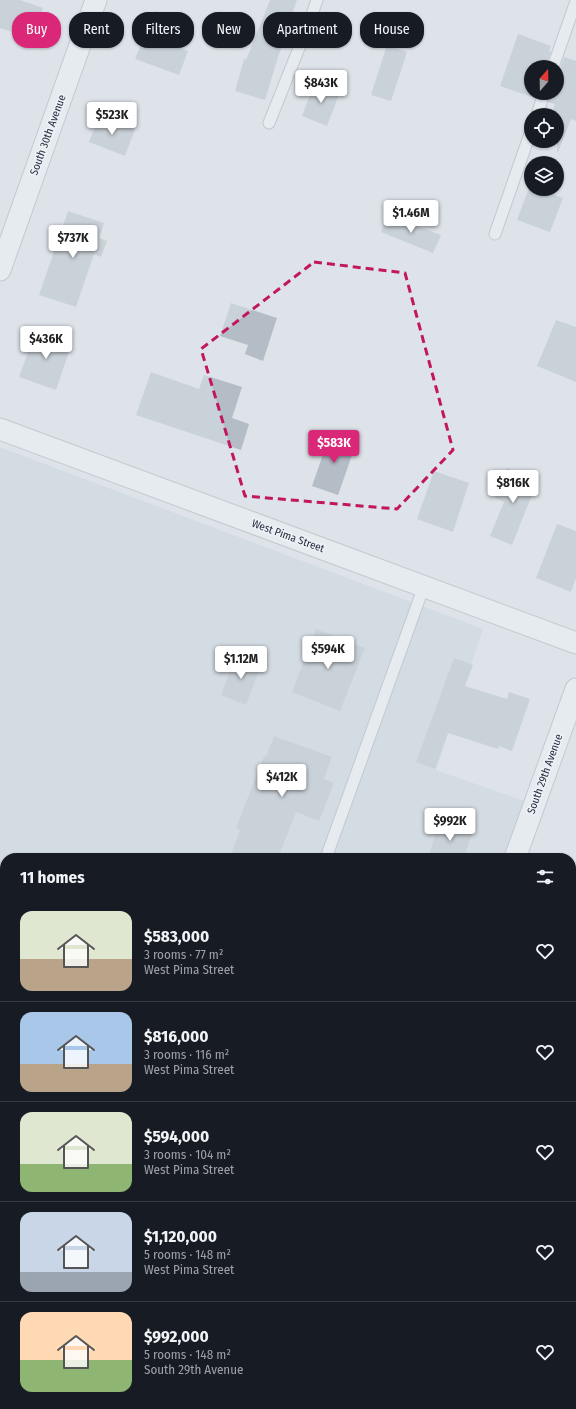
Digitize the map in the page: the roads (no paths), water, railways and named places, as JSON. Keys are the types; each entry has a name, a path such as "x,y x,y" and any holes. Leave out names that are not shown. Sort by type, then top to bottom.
{"street":[{"name":"South 30th Avenue","path":"0,270 96,0"},
{"name":"West Pima Street","path":"0,429 576,643"},
{"name":"South 29th Avenue","path":"517,853 576,689"}],"lane":[{"path":"269,123 309,23 316,0"},
{"path":"555,60 576,1"},
{"path":"495,234 525,148"},
{"path":"328,853 424,586"}]}
